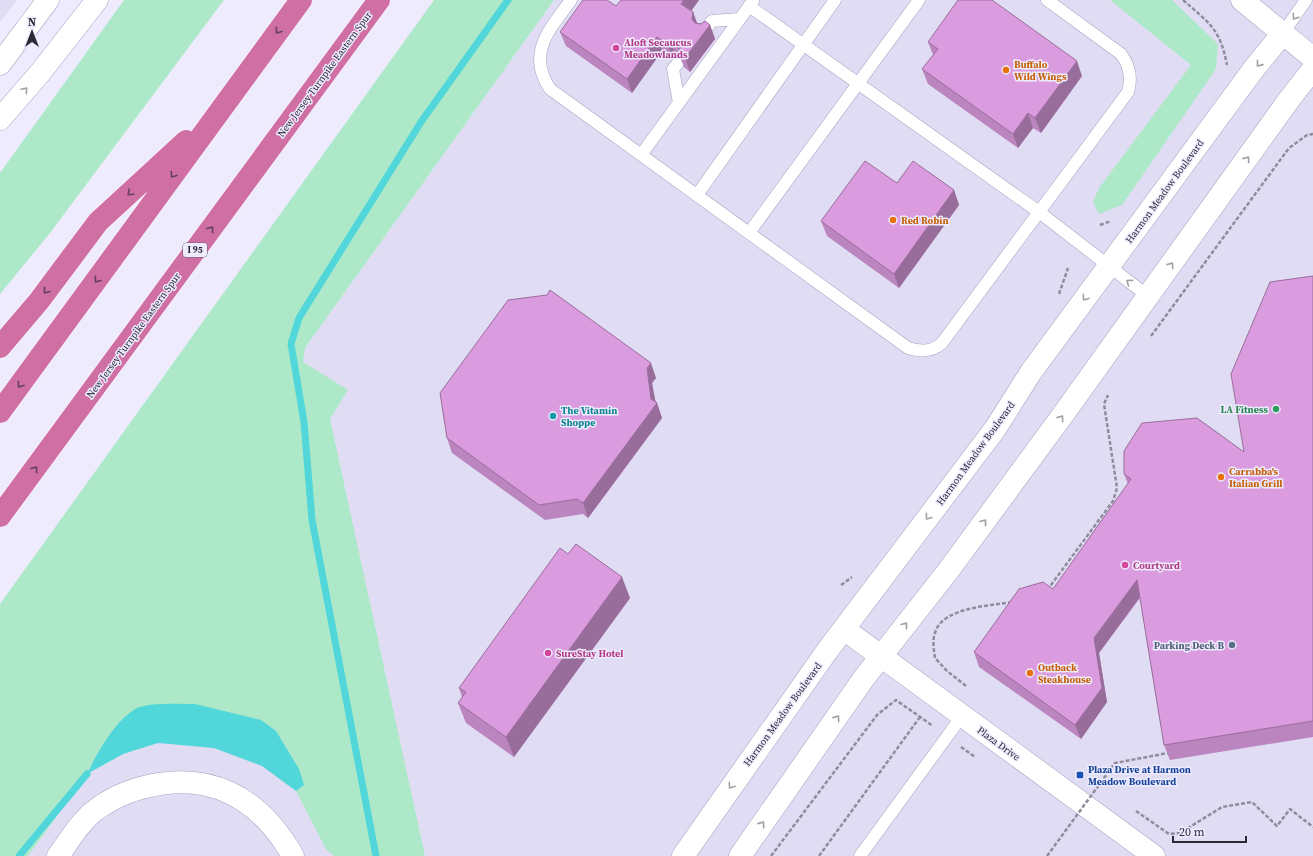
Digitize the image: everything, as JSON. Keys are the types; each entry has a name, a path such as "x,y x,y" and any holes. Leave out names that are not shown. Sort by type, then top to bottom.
{"highway":[{"path":"0,412 301,0"},
{"name":"New Jersey Turnpike Eastern Spur","path":"0,516 379,0"},
{"path":"0,347 39,301 98,222 221,110"}],"street":[{"path":"0,64 48,0"},
{"path":"0,119 40,73 97,0"},
{"path":"1242,0 1313,58"},
{"name":"Harmon Meadow Boulevard","path":"683,856 741,772 844,629 995,429 1031,372 1253,70 1283,34"},
{"path":"740,856 880,656 948,571 1149,296 1288,101 1313,69"},
{"name":"Plaza Drive","path":"844,629 1154,856"},
{"path":"58,856 95,810 119,796 147,787 176,783 203,785 229,792 249,804 269,822 294,856"}],"lane":[{"path":"571,0 546,35 540,55 542,74 550,89 908,348 917,351 928,351 936,348 942,343 1128,92 1130,84 1129,67 1121,54 1047,0"},
{"path":"697,195 835,0"},
{"path":"749,233 919,0"},
{"path":"1283,34 1306,0"},
{"path":"641,155 752,3 803,45 1039,212 1108,267 1149,296"},
{"path":"704,31 712,20 740,19"},
{"path":"678,63 673,70 679,104"},
{"path":"860,856 962,716"}],"path":[{"path":"1183,0 1213,27 1223,45 1227,68"},
{"path":"1150,338 1289,148 1307,135 1313,134"},
{"path":"1100,225 1117,219"},
{"path":"1042,592 1051,585 1113,501 1117,488 1104,404 1108,393"},
{"path":"967,688 947,671 935,658 935,632 942,621 958,611 1018,601"},
{"path":"772,856 878,715 896,700"},
{"path":"819,856 920,718"},
{"path":"1047,856 1115,763 1168,753"},
{"path":"1094,781 1100,785"},
{"path":"1132,808 1169,834 1180,833 1222,807 1252,802 1277,826 1290,809 1313,827"}],"shaded area":[{"path":"0,0 17,0 0,22"},
{"path":"554,0 1313,0 1313,856 0,856 0,757 305,348"}],"green space":[{"path":"124,0 224,0 50,233 0,294 0,173"},
{"path":"434,0 554,0 305,348 303,362 348,390 330,419 425,856 334,856 326,849 296,791 304,785 195,704 160,705 137,708 97,754 84,779 28,856 0,856 0,604"},
{"path":"1110,0 1172,0 1218,44 1216,69 1122,205 1099,214 1093,202 1099,188 1191,65"}],"water":[{"path":"157,704 195,704 261,720 276,731 299,769 304,785 296,791 262,766 214,748 158,743 123,754 87,774 108,737 129,713 143,706"}],"building":[{"name":"Aloft Secaucus Meadowlands","path":"583,0 607,0 616,6 621,0 684,0 681,4 693,12 692,19 695,23 701,24 705,21 710,25 685,58 679,53 680,47 677,43 671,42 667,44 657,37 627,79 560,32"},
{"name":"Buffalo Wild Wings","path":"958,0 992,0 1077,61 1035,118 1028,113 1013,134 922,69 938,49 928,42"},
{"name":"Red Robin","path":"865,161 897,183 913,161 954,190 894,274 821,221"},
{"path":"1313,276 1313,721 1164,745 1137,580 1094,638 1102,688 1075,725 974,652 1019,589 1043,582 1053,589 1131,479 1124,474 1124,451 1142,423 1197,418 1244,452 1231,374 1270,282"},
{"name":"The Vitamin Shoppe","path":"550,290 651,363 647,368 651,399 657,403 583,503 577,499 539,505 447,438 440,393 508,300 547,295"},
{"name":"SureStay Hotel","path":"576,544 622,577 506,737 458,703 466,692 459,688 560,548 568,554"}],"waterway":[{"path":"376,856 312,520 304,422 291,344 299,318 421,122 508,0"},
{"path":"19,856 87,774"}],"place":[{"name":"Aloft Secaucus Meadowlands","path":"616,48"},
{"name":"Buffalo Wild Wings","path":"1006,70"},
{"name":"Red Robin","path":"893,220"},
{"name":"LA Fitness","path":"1276,409"},
{"name":"The Vitamin Shoppe","path":"553,416"},
{"name":"Carrabba's Italian Grill","path":"1221,477"},
{"name":"Courtyard","path":"1125,565"},
{"name":"Parking Deck B","path":"1232,645"},
{"name":"SureStay Hotel","path":"548,653"},
{"name":"Outback Steakhouse","path":"1030,673"},
{"name":"Plaza Drive at Harmon Meadow Boulevard","path":"1080,775"}]}
